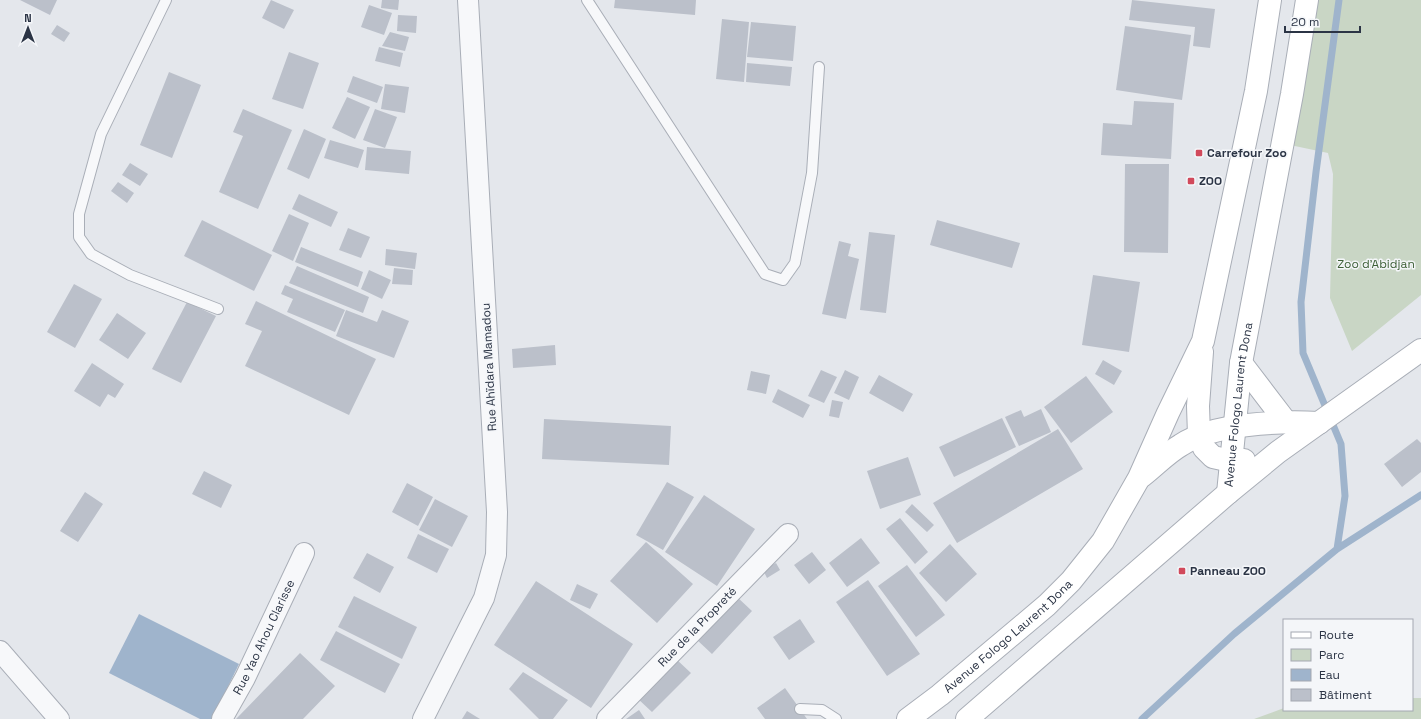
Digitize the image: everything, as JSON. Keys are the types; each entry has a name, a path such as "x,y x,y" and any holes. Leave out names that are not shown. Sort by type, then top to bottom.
{"main road":[{"name":"Avenue Fologo Laurent Dona","path":"908,719 940,695 1017,630 1071,581 1103,540 1139,478 1168,412 1203,341 1256,91 1270,0"},
{"name":"Avenue Fologo Laurent Dona","path":"967,719 1228,493 1241,363 1292,94 1307,0"},
{"path":"1203,341 1198,406 1199,435 1204,448 1213,457 1231,461 1255,458 1278,452"},
{"path":"1228,493 1278,452 1421,350"},
{"path":"1241,363 1286,422"},
{"path":"1139,478 1181,445 1199,435 1234,428 1286,422 1323,420"}],"street":[{"name":"Rue Ahïdara Mamadou","path":"423,719 484,598 496,555 497,512 468,0"},
{"name":"Rue de la Propreté","path":"607,719 788,534"},
{"name":"Rue Yao Ahou Clarisse","path":"222,719 245,678 304,553"},
{"path":"0,651 59,719"}],"lane":[{"path":"166,0 101,134 79,214 79,237 92,254 124,271 218,309"},
{"path":"587,0 765,274 783,280 795,263 812,173 819,67"},
{"path":"800,709 822,710 836,719"}],"green space":[{"name":"Zoo d'Abidjan","path":"1304,0 1421,0 1421,295 1352,351 1330,298 1333,174 1328,153 1290,145"},
{"path":"1413,698 1421,698 1421,719 1254,719 1283,708 1283,711 1413,711"}],"water":[{"path":"139,614 239,664 212,719 200,719 109,673"}],"building":[{"path":"20,0 57,0 50,15"},
{"path":"271,0 294,10 284,29 262,18"},
{"path":"382,0 399,0 398,10 381,8"},
{"path":"615,0 696,0 695,15 614,8"},
{"path":"1132,0 1215,9 1210,48 1193,46 1195,27 1129,20"},
{"path":"369,5 392,13 384,35 361,27"},
{"path":"398,15 417,16 416,33 397,31"},
{"path":"722,19 749,22 744,82 716,79"},
{"path":"751,22 796,26 793,61 747,57"},
{"path":"57,25 70,33 64,42 51,34"},
{"path":"1125,26 1191,35 1182,100 1116,90"},
{"path":"390,32 409,37 405,51 382,46"},
{"path":"379,47 403,53 400,67 375,61"},
{"path":"289,52 319,63 303,109 272,99"},
{"path":"747,63 792,67 790,86 746,82"},
{"path":"169,72 201,85 172,158 140,145"},
{"path":"353,76 383,87 377,103 347,92"},
{"path":"385,84 409,87 405,113 381,109"},
{"path":"347,97 370,107 355,139 332,128"},
{"path":"1134,101 1174,103 1171,159 1101,155 1103,123 1132,125"},
{"path":"243,109 292,130 258,209 219,192 243,136 233,132"},
{"path":"375,109 397,117 385,148 363,140"},
{"path":"304,129 326,139 309,179 287,169"},
{"path":"330,140 364,150 358,168 324,158"},
{"path":"367,147 411,151 409,174 365,170"},
{"path":"130,163 148,174 140,186 122,175"},
{"path":"1125,164 1169,164 1168,253 1124,252"},
{"path":"118,182 134,193 127,203 111,191"},
{"path":"299,194 338,212 331,227 292,209"},
{"path":"289,214 309,223 293,261 272,251"},
{"path":"202,220 272,255 254,291 184,256"},
{"path":"937,220 1020,243 1012,268 930,245"},
{"path":"348,228 370,237 361,258 339,250"},
{"path":"869,232 895,235 886,313 860,310"},
{"path":"839,241 851,244 848,256 859,259 846,319 822,314"},
{"path":"301,247 363,272 358,287 295,262"},
{"path":"386,249 417,253 415,269 385,265"},
{"path":"297,266 369,297 363,313 289,283"},
{"path":"394,268 413,270 412,285 392,284"},
{"path":"369,270 391,280 382,299 361,289"},
{"path":"1093,275 1140,282 1129,352 1082,345"},
{"path":"74,284 102,299 75,348 47,332"},
{"path":"285,285 345,310 335,332 287,312 293,299 281,294"},
{"path":"256,301 376,359 349,415 245,366 262,331 245,324"},
{"path":"187,302 216,316 181,383 152,369"},
{"path":"346,310 377,322 382,310 409,321 394,358 336,336"},
{"path":"117,313 146,333 128,359 99,340"},
{"path":"555,345 556,365 513,368 512,349"},
{"path":"1103,360 1122,371 1114,385 1095,374"},
{"path":"92,363 124,384 115,398 108,394 100,407 74,391"},
{"path":"821,370 837,377 824,403 808,396"},
{"path":"845,370 859,377 849,400 834,393"},
{"path":"751,371 770,375 766,394 747,390"},
{"path":"879,375 913,394 903,412 869,393"},
{"path":"1086,376 1113,412 1071,443 1044,407"},
{"path":"778,389 810,405 803,418 772,402"},
{"path":"832,400 843,402 839,418 829,416"},
{"path":"1041,409 1051,432 1019,446 1005,417 1021,410 1024,417"},
{"path":"1002,418 1016,447 954,477 939,447"},
{"path":"544,419 671,426 669,465 542,459"},
{"path":"1058,429 1083,469 957,543 933,503"},
{"path":"1417,439 1421,443 1421,472 1402,487 1384,464"},
{"path":"908,457 921,495 880,509 867,471"},
{"path":"204,471 232,485 221,508 192,494"},
{"path":"667,482 694,497 663,550 636,535"},
{"path":"407,483 433,497 418,526 392,512"},
{"path":"85,492 103,504 78,542 60,531"},
{"path":"704,495 755,529 717,586 665,552"},
{"path":"435,499 468,516 452,547 419,530"},
{"path":"912,504 934,525 927,532 905,512"},
{"path":"900,518 928,552 915,564 886,529"},
{"path":"418,534 449,549 437,573 407,558"},
{"path":"861,538 880,563 847,587 829,563"},
{"path":"646,542 693,584 657,623 610,581"},
{"path":"950,544 977,574 946,602 919,573"},
{"path":"812,552 826,570 809,584 794,565"},
{"path":"367,553 394,567 380,593 353,578"},
{"path":"776,563 780,570 767,578 763,570"},
{"path":"907,565 945,615 916,637 878,586"},
{"path":"868,580 920,654 887,676 836,602"},
{"path":"536,581 633,644 591,708 494,645"},
{"path":"577,584 598,594 590,609 570,600"},
{"path":"354,596 417,627 402,659 338,627"},
{"path":"736,596 752,611 712,654 696,639"},
{"path":"800,619 815,642 789,660 773,637"},
{"path":"336,631 400,664 385,693 320,660"},
{"path":"300,653 335,686 303,719 236,719"},
{"path":"676,659 691,673 652,712 637,698"},
{"path":"523,672 568,700 553,719 539,719 509,689"},
{"path":"785,688 807,719 765,719 757,708"},
{"path":"639,710 645,719 626,719"},
{"path":"467,711 480,719 462,719"}],"waterway":[{"path":"1337,549 1345,496 1341,444 1303,353 1301,302 1316,172 1339,0"},
{"path":"1142,719 1234,634 1337,549 1421,495"}],"place":[{"name":"Carrefour Zoo","path":"1199,153"},
{"name":"ZOO","path":"1191,181"},
{"name":"Panneau ZOO","path":"1182,571"}]}
